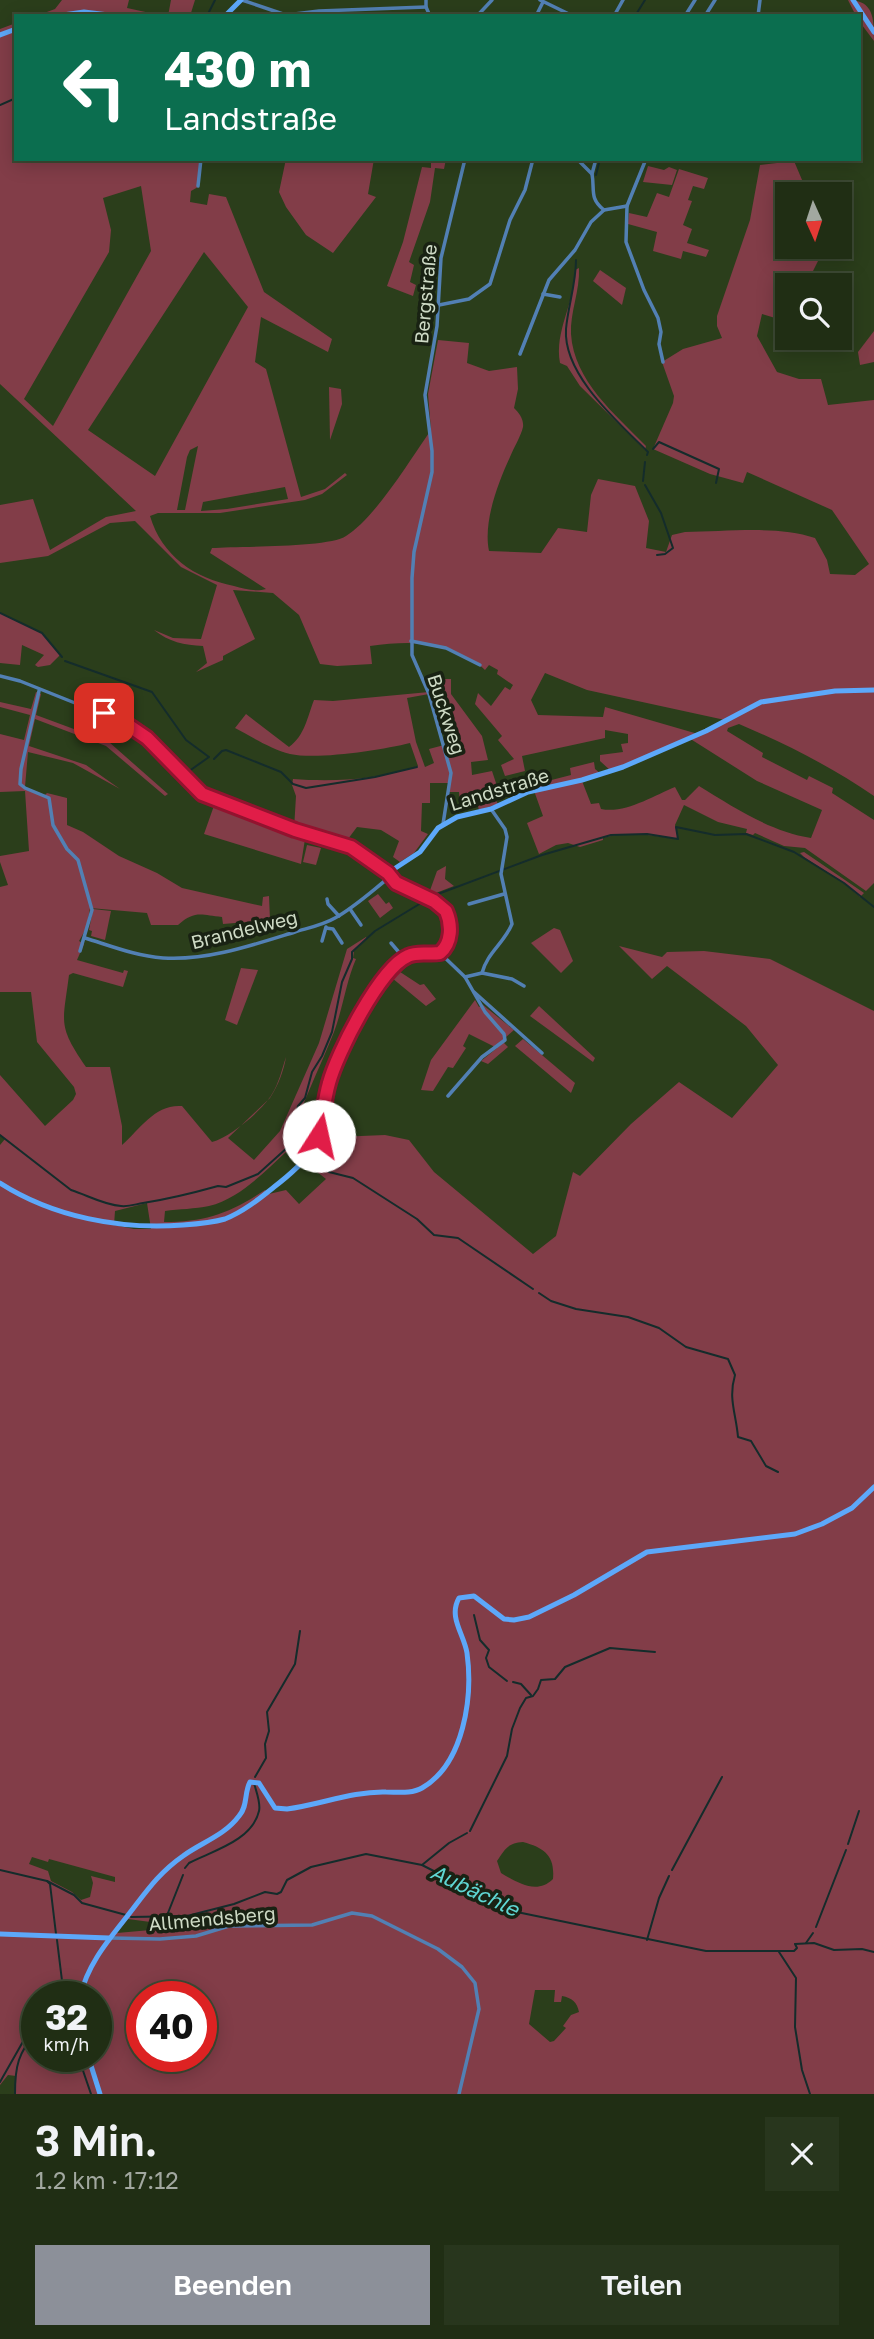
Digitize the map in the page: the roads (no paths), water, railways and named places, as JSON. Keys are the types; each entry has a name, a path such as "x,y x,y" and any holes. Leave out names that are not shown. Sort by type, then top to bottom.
{"street":[{"path":"227,14 241,0 283,14"},
{"path":"426,0 429,14"},
{"path":"479,14 492,0"},
{"path":"542,0 569,14"},
{"path":"853,0 874,32"},
{"path":"294,14 426,7"},
{"path":"66,14 97,14"},
{"path":"198,186 201,161"},
{"name":"Bergstraße","path":"411,641 414,552 432,472 425,395 437,332 443,242 465,161"},
{"path":"439,305 469,299 490,284 510,220 525,190 532,161"},
{"path":"579,161 592,174"},
{"path":"595,161 592,174 592,197 604,210"},
{"path":"645,161 627,206 626,242 658,318 663,362"},
{"path":"520,354 549,280 575,250 591,222 604,210 627,206"},
{"path":"543,294 561,297"},
{"name":"Buckweg","path":"443,824 451,774 429,694 412,655 411,641 446,648 480,665"},
{"path":"0,676 20,681 39,691 125,723 147,738 202,794 295,830 342,843 362,854 401,886 434,901 446,910 450,932 446,948 440,953 417,953 404,958 379,984 341,1048 328,1084 319,1136 310,1153 278,1184 234,1214 207,1223 132,1227 53,1208 0,1183"},
{"name":"Landstraße","path":"391,876 394,869 420,852 443,824 467,814 491,809 528,792 582,780 623,767 706,731 761,702 835,691 874,690"},
{"path":"39,691 20,784 49,798 53,825 67,849 78,860 92,911 80,951"},
{"path":"482,972 488,955 512,925 504,894 502,866 507,836 502,823 491,809"},
{"name":"Brandelweg","path":"85,938 164,958 191,957 251,946 328,922 391,876"},
{"path":"469,904 504,894"},
{"path":"327,899 339,916"},
{"path":"349,909 361,925"},
{"name":"Brandelweg","path":"322,942 328,922"},
{"name":"Brandelweg","path":"326,928 332,929 342,943"},
{"path":"391,943 404,958"},
{"path":"440,953 465,977 485,1012 504,1034 505,1040 482,1056 448,1097"},
{"path":"465,977 482,972 512,979 524,986"},
{"path":"473,992 542,1053"},
{"path":"85,1981 109,1938 149,1885 184,1855 224,1833 242,1814 246,1790 252,1780 259,1783 272,1805 279,1810 375,1791 415,1791 431,1782 452,1756 465,1721 468,1656 465,1640 454,1615 454,1607 459,1598 474,1596 504,1619 528,1617 574,1595 647,1552 795,1534 822,1524 852,1508 874,1487"},
{"name":"Allmendsberg","path":"109,1938 160,1939 196,1936 229,1926 312,1925 352,1913 372,1916 438,1949 462,1967 475,1983 479,2010 459,2094"},
{"path":"0,1934 109,1938"},
{"path":"93,2072 100,2094"}],"waterway":[{"path":"208,14 215,0"},
{"path":"636,14 645,0"},
{"path":"0,105 14,99"},
{"path":"596,175 600,161"},
{"path":"576,260 566,329 567,346 573,363 595,396 648,452 647,455"},
{"path":"653,449 659,442 719,469 716,483"},
{"path":"643,481 645,462"},
{"path":"645,485 661,513 673,548 665,554 657,555"},
{"path":"0,613 42,633 62,657"},
{"path":"65,661 152,692 186,740 209,757 185,774"},
{"path":"214,759 226,750 281,772 293,784 306,788 417,767"},
{"path":"430,897 542,855 611,835 647,834 678,839 676,827 715,835 746,834 794,852 844,883 874,907"},
{"path":"0,1135 71,1190 115,1205 130,1206 218,1186 226,1187 258,1174 288,1147 298,1106 305,1098 312,1072 332,1032 342,982 352,959 352,952 375,931 426,900"},
{"path":"289,1147 303,1156"},
{"path":"309,1160 329,1172 353,1178 417,1219 434,1235 458,1238 533,1289"},
{"path":"539,1293 551,1301 576,1309 628,1317 659,1328 686,1347 728,1359 735,1375 732,1399 738,1437 751,1441 766,1466 778,1472"},
{"path":"474,1615 480,1640 489,1650 486,1658 489,1667 507,1681"},
{"path":"255,1777 266,1758 265,1744 269,1731 267,1712 295,1664 300,1631"},
{"path":"470,1831 507,1756 512,1729 520,1708 526,1698 533,1696 541,1680 555,1679 565,1667 610,1648 655,1652"},
{"path":"513,1682 521,1684 531,1695"},
{"path":"672,1870 722,1777"},
{"path":"185,1868 189,1863 230,1844 248,1830 259,1811 254,1783"},
{"path":"848,1844 859,1811"},
{"path":"422,1865 449,1843 467,1833"},
{"path":"816,1927 846,1850"},
{"name":"Aubächle","path":"131,1917 187,1916 234,1904 265,1892 277,1894 287,1880 311,1867 366,1854 422,1865 512,1911 706,1951 794,1951 797,1948 795,1944 814,1943 834,1950 862,1949 874,1952"},
{"name":"Aubächle","path":"0,1870 50,1884 56,1934"},
{"path":"166,1918 183,1875"},
{"path":"647,1940 659,1898 669,1876"},
{"name":"Aubächle","path":"47,1881 74,1895 82,1903 126,1915"},
{"path":"806,1943 813,1933"},
{"path":"57,1940 62,1981"},
{"path":"779,1952 796,1978 795,2027 802,2070 810,2094"},
{"path":"0,2082 21,2045"},
{"path":"15,2094 21,2056"},
{"path":"83,2072 91,2094"}]}
